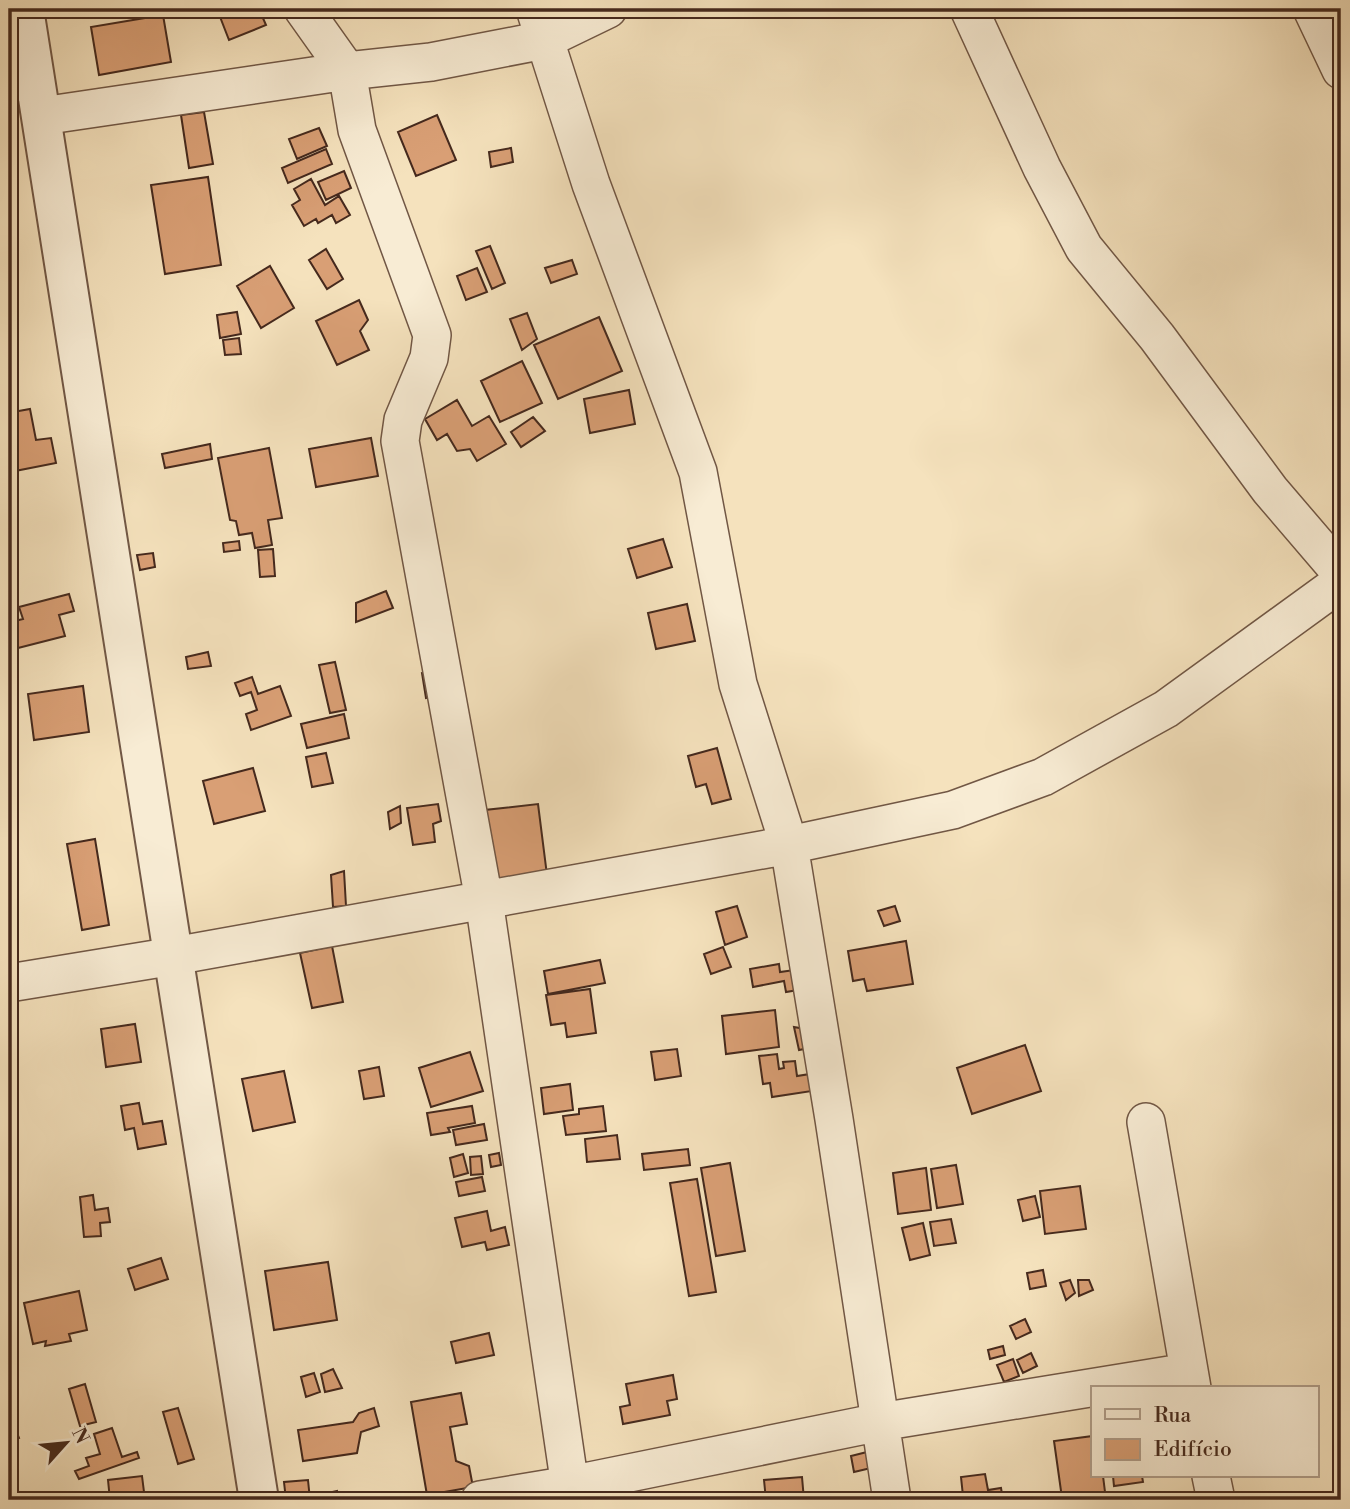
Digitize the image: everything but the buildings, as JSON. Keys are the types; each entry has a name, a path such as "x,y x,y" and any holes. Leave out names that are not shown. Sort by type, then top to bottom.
{"street":[{"path":"24,9 29,93 174,956 259,1500"},
{"path":"303,9 347,71 358,130 432,335 429,358 403,420 401,441 484,900 571,1492"},
{"path":"29,93 347,71 431,62 539,24 608,9"},
{"path":"969,9 1041,168 1084,248 1157,337 1270,490 1341,573"},
{"path":"1312,9 1341,70"},
{"path":"539,24 591,184 698,472 737,684 789,845 892,1500"},
{"path":"9,983 174,956 789,845 953,810 1043,777 1166,709 1341,582"},
{"path":"1146,1122 1190,1380 1146,1386"},
{"path":"480,1500 571,1492 880,1422 1091,1393"},
{"path":"1211,1478 1216,1500"}]}
